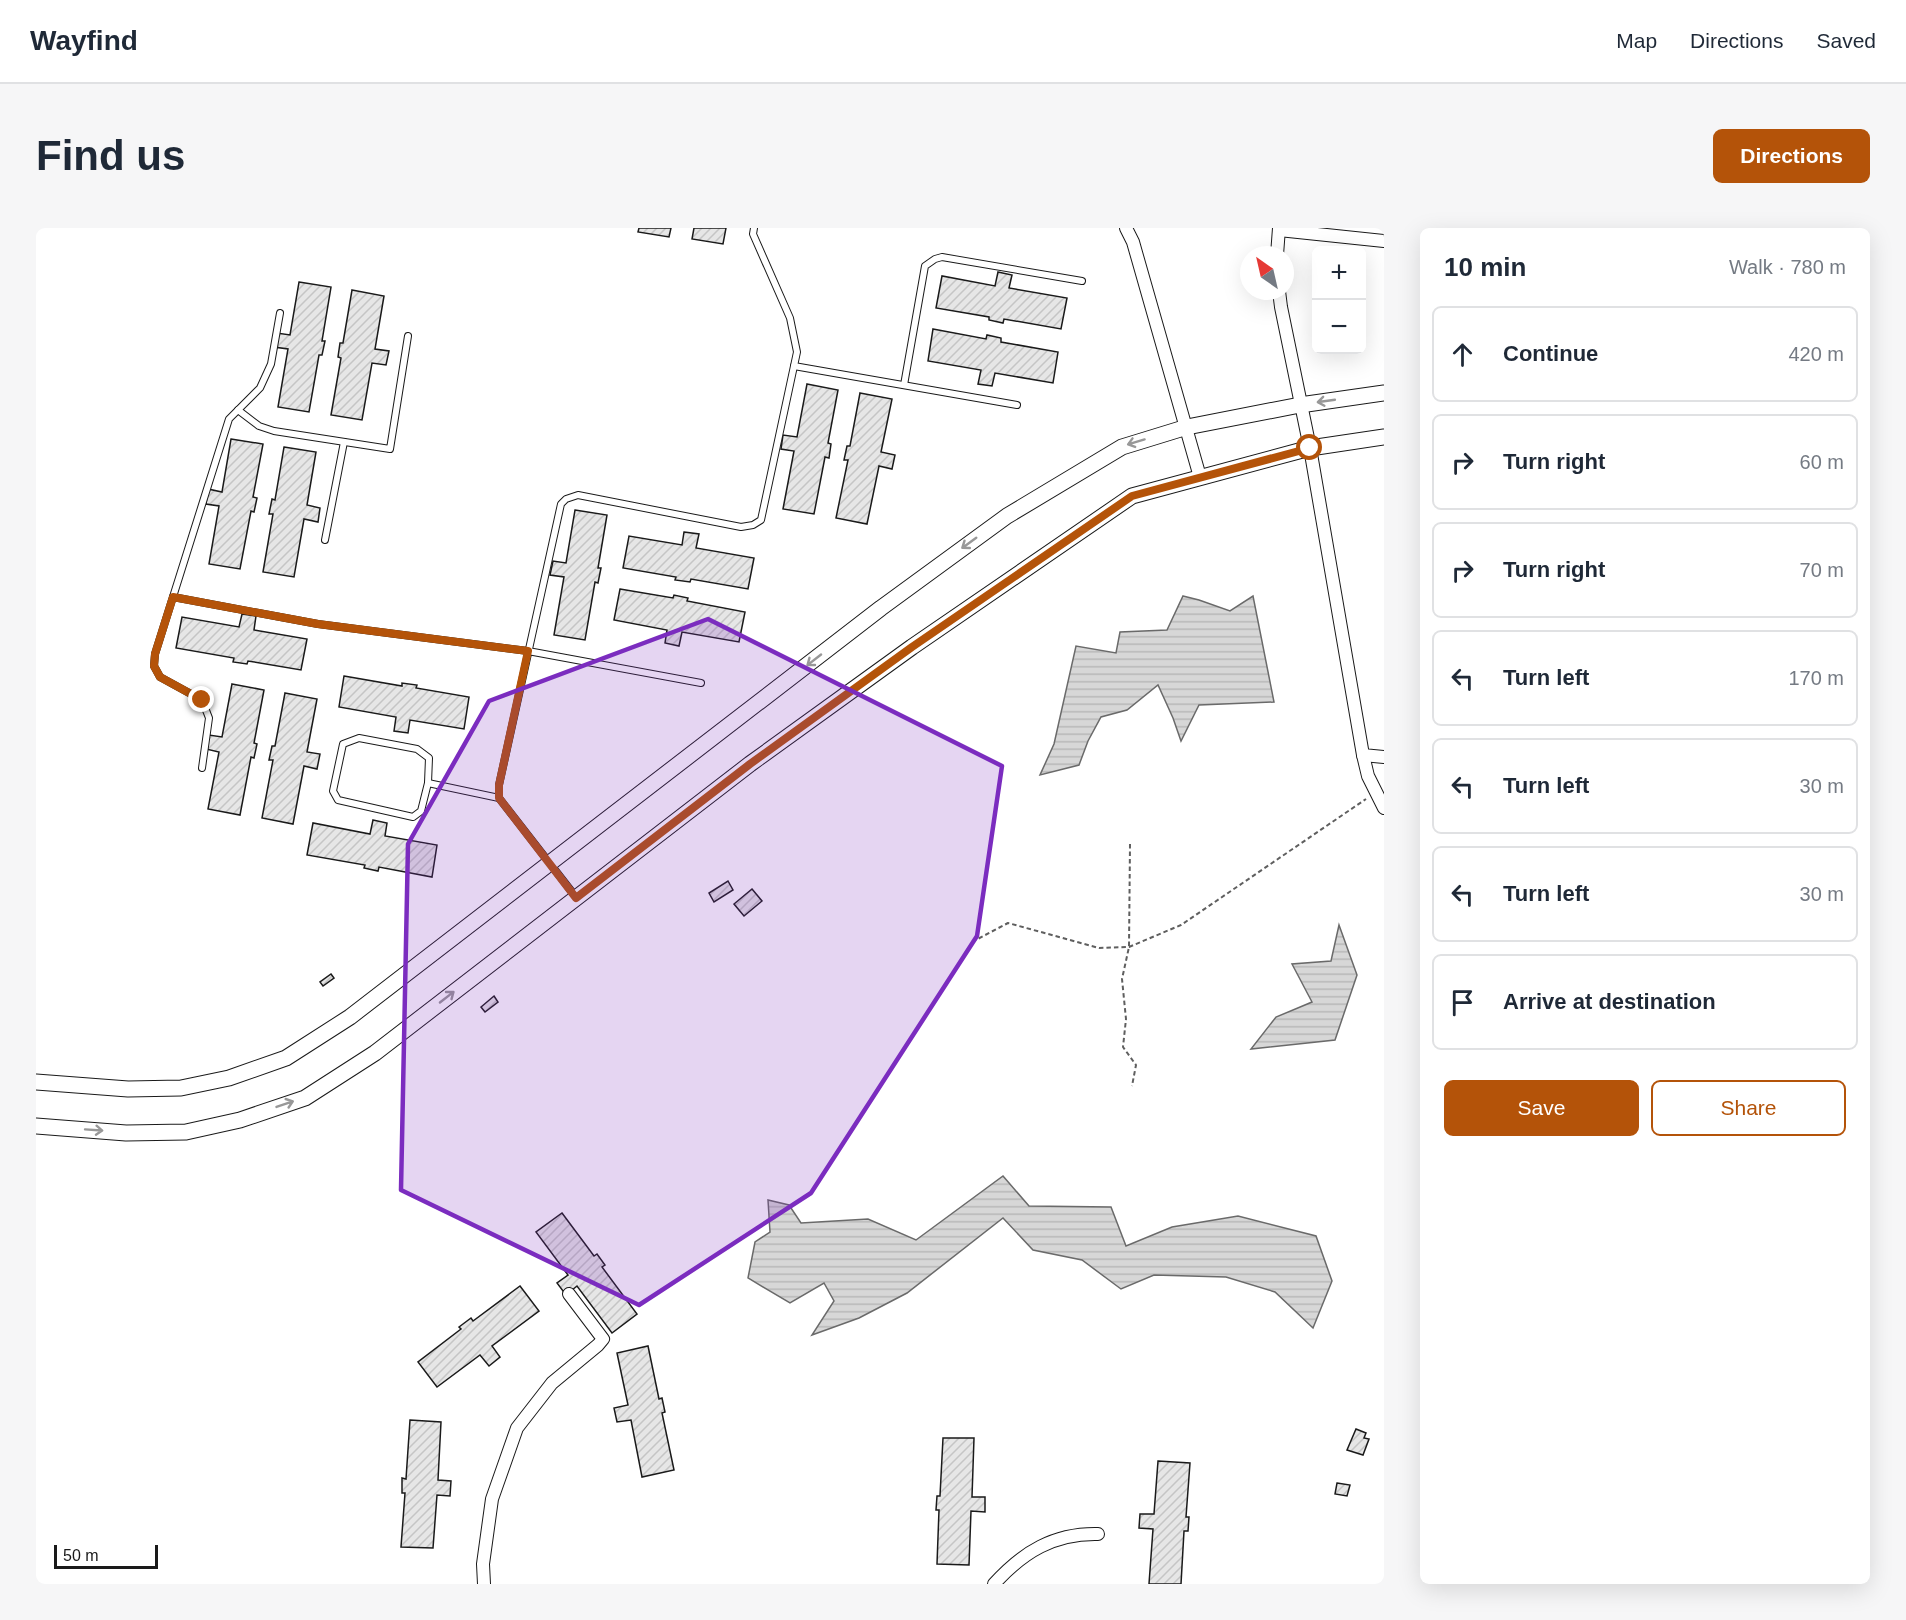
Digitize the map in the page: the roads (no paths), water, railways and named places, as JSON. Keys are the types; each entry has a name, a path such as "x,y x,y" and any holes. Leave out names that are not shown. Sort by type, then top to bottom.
{"street":[{"path":"1126,228 1133,242 1200,477"},
{"path":"1278,246 1279,229 1384,241"},
{"path":"1281,300 1310,448 1363,755 1368,776 1384,808"},
{"path":"36,1082 128,1089 182,1088 229,1078 286,1058 350,1017 881,608 1007,516 1122,447 1186,427 1300,405 1384,393"},
{"path":"36,1126 126,1133 186,1131 240,1120 305,1098 375,1053 750,764 912,647 1122,502 1132,496 1310,448 1384,437"},
{"path":"1363,755 1384,757"},
{"path":"484,1584 483,1564 492,1499 517,1428 552,1383 603,1339 569,1294"},
{"path":"994,1584 1028,1553 1052,1540 1098,1534"}],"lane":[{"path":"576,898 499,798 499,785 561,504 566,499 579,495 741,526 753,525 761,520 797,351 790,318 753,234 754,228"},
{"path":"904,385 926,266 934,259 942,257 1082,281"},
{"path":"202,768 209,718 202,700 160,677 154,666 155,654 229,419 260,388 271,364 280,313"},
{"path":"238,410 259,426 274,431 390,448 408,336"},
{"path":"794,366 1017,405"},
{"path":"325,540 344,442"},
{"path":"173,597 318,624 528,651 701,683"},
{"path":"359,738 417,749 429,758 428,783 420,811 413,816 338,800 333,791 343,744 359,738"},
{"path":"428,783 499,798"}]}
